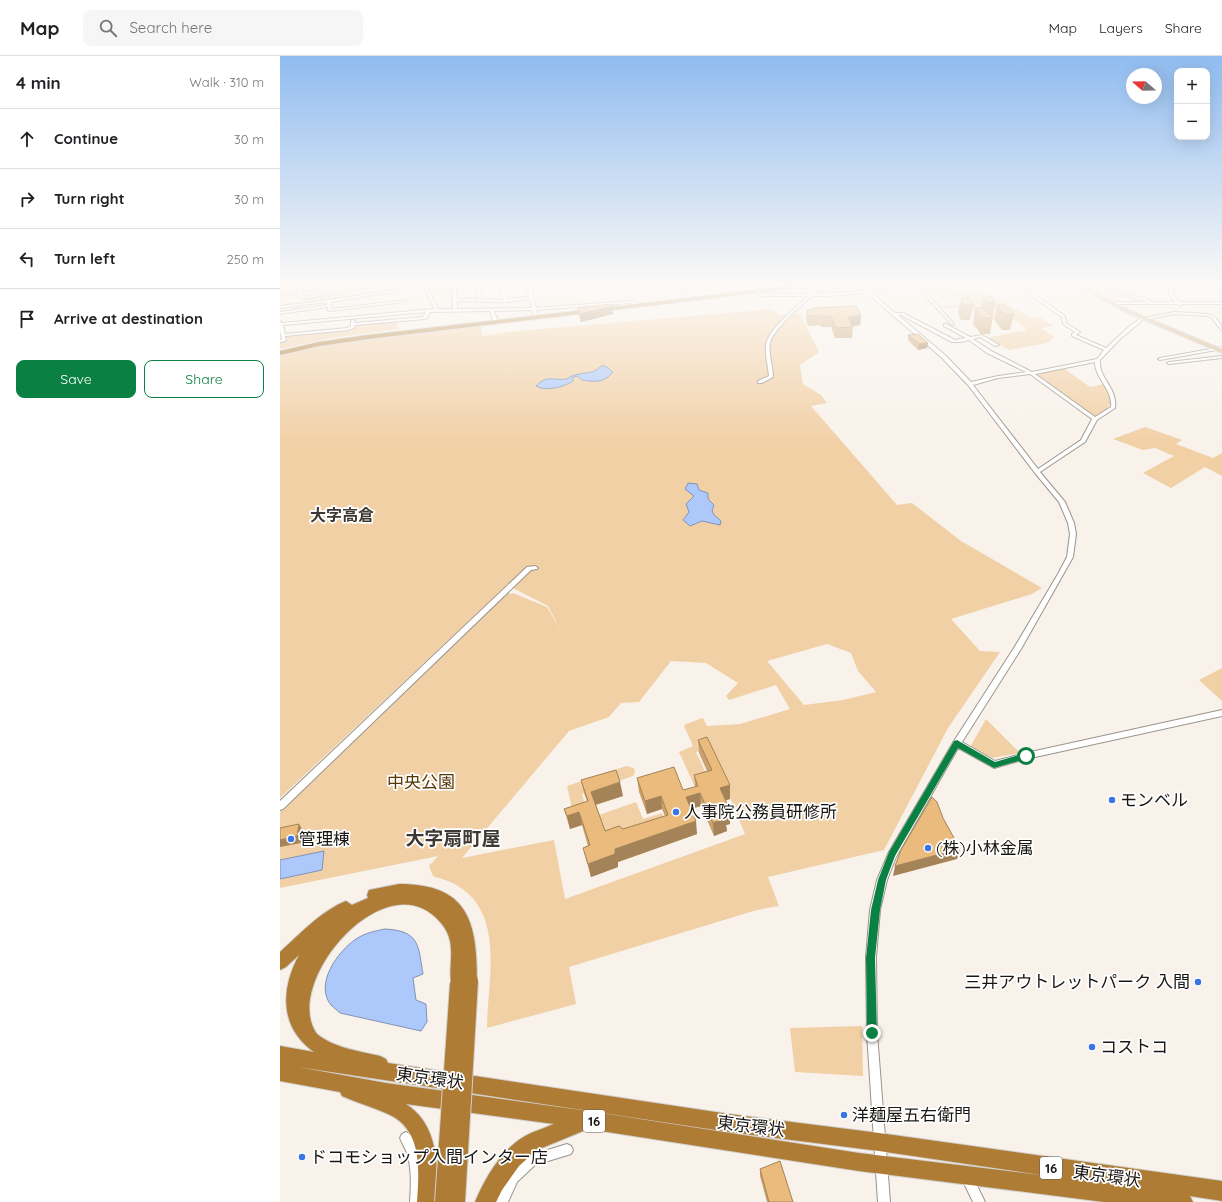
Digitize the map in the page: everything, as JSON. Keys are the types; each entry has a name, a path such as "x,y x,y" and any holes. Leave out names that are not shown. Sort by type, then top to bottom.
{"highway":[{"path":"280,352 310,344 353,336"},
{"path":"280,352 368,336"},
{"path":"280,962 325,922 351,905 381,894 410,890 431,894 448,904 463,921 470,950 464,982 444,1202"},
{"path":"425,1078 344,1055 321,1046 311,1040 300,1028 293,1007 294,988 298,975 312,947 339,921 353,912 370,905 393,899 404,898 419,901 434,906 442,912 454,927 460,955 464,982 456,1202"},
{"name":"東京環状","path":"280,1056 729,1123 879,1142 1222,1191"},
{"name":"東京環状","path":"280,1072 308,1076 386,1092 588,1120 881,1165 966,1174 1184,1202"},
{"path":"308,1076 395,1107 414,1121 419,1128 427,1151 427,1202"},
{"path":"485,1202 495,1183 512,1159 531,1143 588,1120"}],"main road":[{"path":"1188,336 1220,349"}],"street":[{"path":"760,382 771,377 768,343 772,336"},
{"path":"884,1202 872,1033 871,958 875,910 882,880 892,855 957,743 1017,649 1070,557 1073,534 1062,502 1037,472 970,384 943,356 920,336"},
{"path":"947,336 957,341 979,336"},
{"path":"966,336 989,352 1031,373 1095,419"},
{"path":"982,336 997,345"},
{"path":"1076,336 1107,350"},
{"path":"1037,472 1083,441 1095,419 1113,408 1115,402 1097,366 1098,360 1123,336"},
{"path":"1160,359 1220,349"},
{"path":"1169,363 1222,357"},
{"path":"970,384 998,377 1031,373 1098,360"},
{"path":"280,806 528,568 535,568"},
{"path":"957,743 994,765 1026,756 1222,713"},
{"path":"451,1202 457,1102"},
{"path":"406,1138 413,1149 417,1171 416,1202"},
{"path":"502,1202 513,1178 532,1160 567,1150"},
{"path":"966,1174 979,1202"}],"green space":[{"path":"285,336 342,336 280,349 280,341 286,341"},
{"name":"中央公園","path":"386,336 811,336 819,352 800,365 803,384 821,395 827,403 811,406 897,505 912,503 961,541 1042,588 1032,594 951,619 980,651 1000,652 948,728 884,850 768,877 779,906 757,910 569,967 576,1004 487,1028 490,953 489,934 484,916 475,901 461,888 451,882 433,876 429,866 438,856 280,888 280,812 403,694 399,694 507,593 513,593 547,607 560,629 548,606 507,585 280,798 280,355 324,344","holes":["827,644 851,653 858,671 876,692 843,700 804,705 767,661","671,661 706,663 738,683 726,696 729,700 776,685 790,709 740,724 707,726 703,718 684,726 693,746 679,752 695,787 710,782 696,752 710,748 745,834 565,899 554,840 462,858 569,731 609,717 621,703 639,702"]},
{"path":"994,336 1054,337 1047,343 1009,350 986,338"},
{"path":"1062,367 1090,387 1104,384 1110,396 1110,405 1104,412 1092,419 1027,372"},
{"path":"1145,427 1182,440 1176,444 1213,458 1222,453 1222,476 1205,467 1171,488 1143,473 1174,456 1155,448 1143,450 1113,439"},
{"path":"1222,668 1222,701 1199,680"},
{"path":"986,719 1020,753 992,758 970,747"},
{"path":"626,766 634,768 635,772 633,776 582,794 586,808 573,813 567,786"},
{"path":"636,802 643,819 662,813 667,828 608,843 599,815"},
{"path":"862,1026 863,1076 795,1072 790,1028"}],"water":[{"path":"601,366 605,366 613,372 610,376 603,380 582,380 577,376 573,377 573,381 560,387 544,389 536,386 540,382 547,379 567,379 571,376 589,373"},
{"path":"688,483 697,484 699,490 708,493 708,499 714,505 712,510 714,515 721,521 720,525 702,521 690,526 683,520 689,512 686,504 694,496 685,489"},
{"path":"324,851 322,870 280,879 280,860"},
{"path":"385,929 396,930 411,936 418,948 423,974 413,978 416,1000 426,1004 427,1022 421,1031 340,1013 331,1005 326,997 325,988 330,969 342,951 359,937 370,932"}],"building":[{"path":"910,336 921,336 928,343 919,344"},
{"path":"707,737 730,785 720,788 730,810 724,813 726,818 713,823 700,793 686,797 696,821 615,849 615,854 588,864 583,848 590,845 579,812 567,816 564,809 588,801 581,780 616,770 620,782 591,792 605,831 619,826 623,829 668,815 661,796 645,801 637,778 674,767 683,790 698,786 694,775 712,770 698,740"},
{"name":"(株)小林金属","path":"932,797 937,802 943,818 960,849 895,866 901,850"},
{"path":"299,824 297,836 280,840 280,828"},
{"path":"780,1161 793,1202 769,1202 760,1169"}],"place":[{"name":"モンベル","path":"1112,800"},
{"name":"人事院公務員研修所","path":"676,812"},
{"name":"管理棟","path":"291,839"},
{"name":"(株)小林金属","path":"928,848"},
{"name":"三井アウトレットパーク 入間","path":"1198,982"},
{"name":"コストコ","path":"1092,1047"},
{"name":"洋麺屋五右衛門","path":"844,1115"},
{"name":"ドコモショップ入間インター店","path":"302,1157"}],"district":[{"name":"大字高倉","path":"342,515"},
{"name":"大字扇町屋","path":"453,838"}],"route":[{"path":"872,1033 871,958 875,910 882,880 892,855 957,743 994,765 1026,756"}]}
